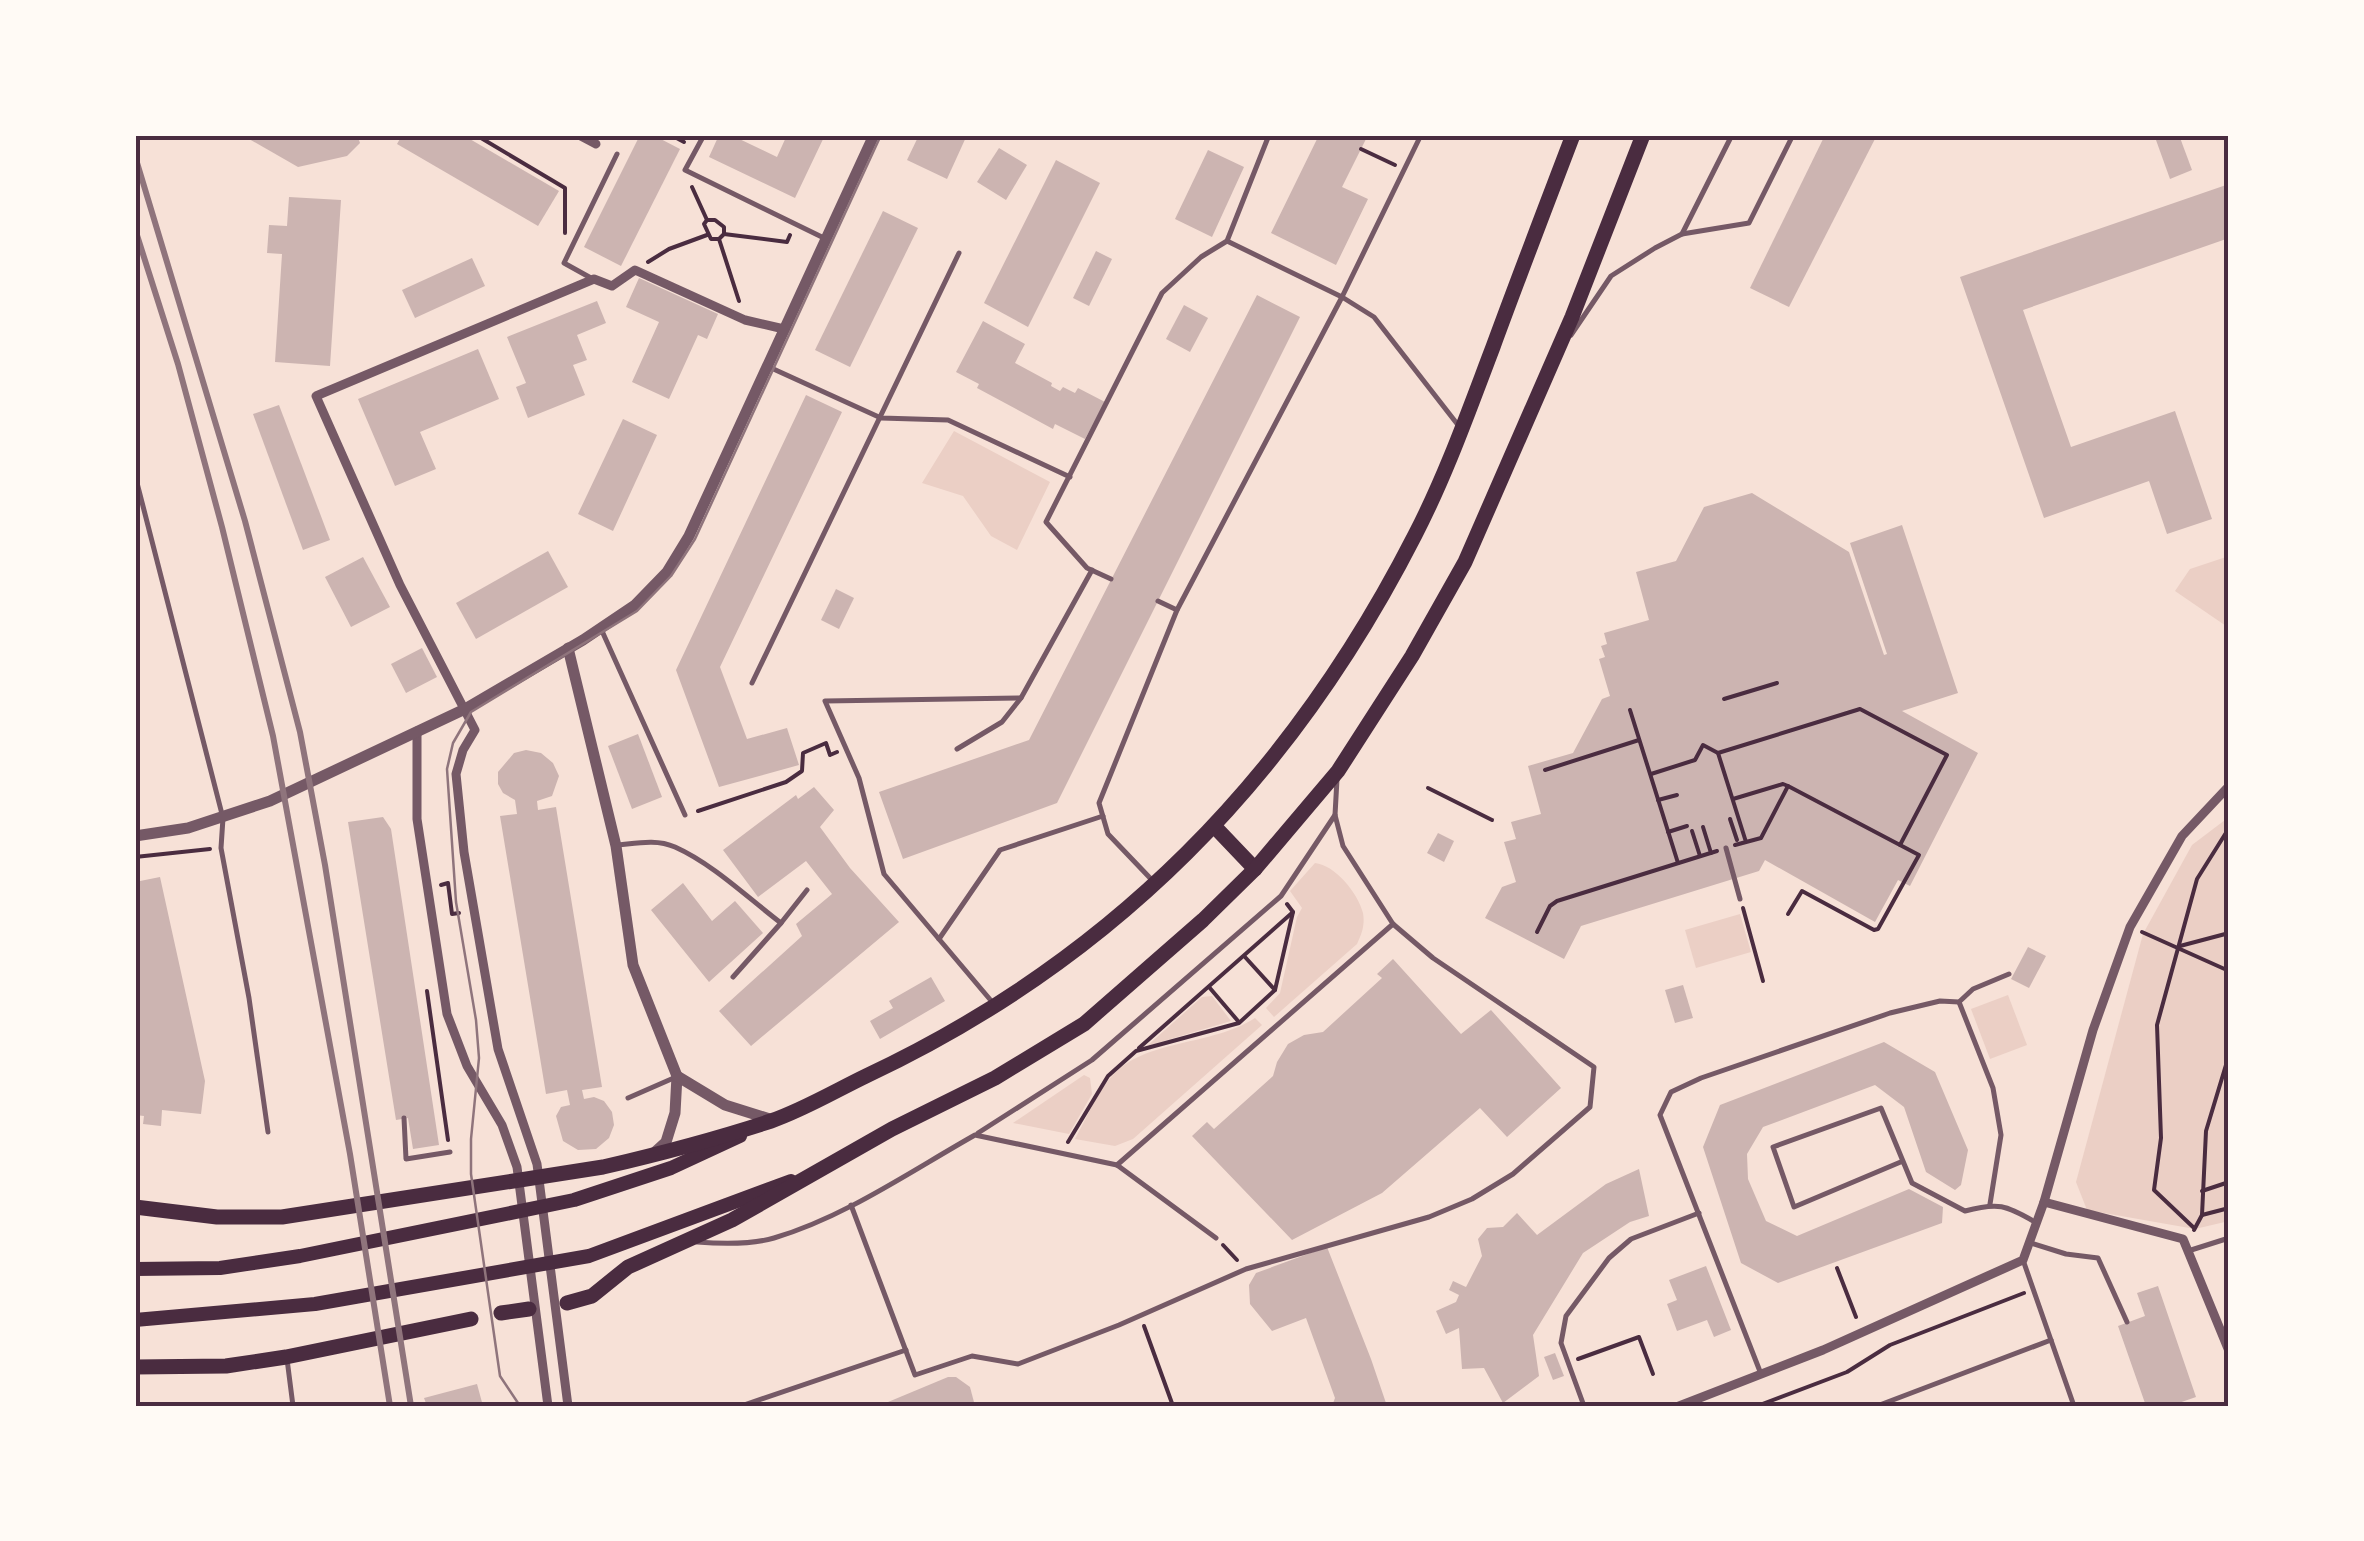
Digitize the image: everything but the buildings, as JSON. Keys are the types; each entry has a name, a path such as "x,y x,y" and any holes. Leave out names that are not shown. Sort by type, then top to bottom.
{"highway":[{"path":"135,1207 218,1217 282,1216 603,1167 652,1155 772,1120 923,1050 997,1008 1064,962 1156,884 1215,827 1276,758 1361,629 1415,535 1462,429 1573,135"},
{"path":"567,1303 592,1296 644,1260 689,1242 892,1128 995,1078 1084,1024 1178,943 1255,869 1338,771 1412,656 1465,562 1550,366 1642,135"},
{"path":"1215,827 1255,869"},
{"path":"502,1313 530,1310"},
{"path":"135,1366 226,1366 286,1358 471,1319"}],"main road":[{"path":"135,1269 220,1268 300,1256 574,1200 671,1168 772,1120"},
{"path":"135,1320 315,1304 589,1256 824,1168"}],"street":[{"path":"579,135 596,144"},
{"path":"135,836 223,818 270,801 466,709 635,605 666,572 689,536 874,135"},
{"path":"568,1406 537,1164 498,1049 474,910 456,774 463,750 476,730 400,585 316,396 594,279 612,286 635,270 746,320 784,329"},
{"path":"568,648 616,846 633,965 678,1076 675,1113 666,1142 652,1155"},
{"path":"417,731 417,819 447,1014 467,1066 502,1125 517,1166 548,1406"},
{"path":"1679,1406 1823,1350 2022,1260 2031,1244 2093,1030 2130,927 2182,836 2229,786"},
{"path":"678,1076 725,1106 772,1120"},
{"path":"2044,1202 2183,1239 2229,1351"}],"lane":[{"path":"704,135 684,170 826,239"},
{"path":"1112,579 1092,570 1046,522 1162,293 1201,257 1228,241 1269,135"},
{"path":"1156,884 1108,834 1098,803 1178,610 1342,297 1420,135"},
{"path":"1682,234 1732,135"},
{"path":"1550,366 1611,276 1682,234 1749,223 1793,135"},
{"path":"594,279 564,263 617,154"},
{"path":"1228,241 1374,317 1462,429"},
{"path":"752,683 959,254"},
{"path":"767,366 881,418 948,420 1070,477"},
{"path":"135,476 223,818 221,848 249,998 268,1132"},
{"path":"957,748 1002,722 1021,698 1092,570"},
{"path":"1158,601 1178,610"},
{"path":"600,629 685,816"},
{"path":"997,1008 884,874 859,778 825,702 1021,698"},
{"path":"851,1205 915,1375 972,1356 1018,1364 1246,1270 1429,1217 1472,1199 1512,1174 1590,1107 1594,1066 1432,958 1393,924 1344,846 1335,816 1338,771"},
{"path":"938,939 1000,850 1102,816"},
{"path":"689,1242 730,1244 773,1238 851,1205 975,1134 1092,1060 1281,896 1335,816"},
{"path":"616,846 648,842 673,846 780,923"},
{"path":"1726,848 1740,898"},
{"path":"733,978 807,890"},
{"path":"1117,1165 1393,924"},
{"path":"1761,1374 1660,1115 1671,1092 1700,1078 1890,1014 1940,1001 1959,1002 1973,988 2009,974"},
{"path":"1959,1002 1993,1088 2001,1135 1990,1204"},
{"path":"628,1098 678,1076"},
{"path":"1903,1161 1794,1207 1773,1147 1881,1108 1912,1182 1966,1211 1990,1204 2010,1208 2035,1222"},
{"path":"404,1118 406,1159 450,1152"},
{"path":"975,1134 1117,1165 1216,1238"},
{"path":"1584,1406 1560,1343 1566,1316 1609,1258 1630,1239 1700,1213"},
{"path":"2188,1251 2229,1238"},
{"path":"2031,1244 2098,1258 2127,1322"},
{"path":"2022,1260 2074,1406"},
{"path":"1876,1406 2051,1340"},
{"path":"741,1406 906,1350"},
{"path":"286,1358 293,1406"}],"path":[{"path":"476,135 566,188 564,263"},
{"path":"670,135 688,144 684,170 707,220"},
{"path":"1361,149 1404,169"},
{"path":"707,220 704,224 711,240 722,236 787,242 794,225"},
{"path":"707,220 720,222 746,320"},
{"path":"635,270 669,248 707,235"},
{"path":"1724,699 1776,682"},
{"path":"1718,753 1860,709 1947,755 1900,845"},
{"path":"1630,710 1678,863"},
{"path":"1545,770 1640,740"},
{"path":"685,816 786,782 802,771 804,753 826,743 830,754"},
{"path":"1650,774 1695,760 1703,745 1718,753 1746,842"},
{"path":"1733,799 1783,784 1919,855 1878,929 1802,891 1788,914"},
{"path":"1537,932 1556,901 1761,838 1788,786"},
{"path":"1428,788 1492,820"},
{"path":"1658,800 1677,794"},
{"path":"1730,819 1738,844"},
{"path":"1703,827 1711,853"},
{"path":"2195,1229 2154,1190 2161,1138 2157,1025 2196,880 2229,828"},
{"path":"1668,832 1690,829 1700,856"},
{"path":"135,857 221,848"},
{"path":"428,888 448,883 452,914 474,910"},
{"path":"1136,1050 1239,1022 1275,990 1293,912 1281,896"},
{"path":"1740,898 1764,981"},
{"path":"1063,1152 1108,1076 1293,912"},
{"path":"2130,927 2229,971"},
{"path":"2178,946 2229,934"},
{"path":"1244,955 1275,990"},
{"path":"1209,986 1239,1022"},
{"path":"2183,1239 2195,1229 2202,1214 2206,1131 2229,1055"},
{"path":"2202,1192 2229,1182"},
{"path":"2202,1214 2229,1208"},
{"path":"1216,1238 1246,1270"},
{"path":"1837,1268 1856,1317"},
{"path":"1757,1406 1846,1372 1890,1345 2033,1289"},
{"path":"1140,1316 1173,1406"},
{"path":"1568,1363 1639,1337 1653,1374"}],"shaded area":[{"path":"954,431 1050,482 1017,550 991,536 963,496 922,483"},
{"path":"2229,556 2229,628 2175,591 2190,569"},
{"path":"2229,817 2229,1221 2195,1229 2087,1210 2076,1182 2143,934 2192,845"},
{"path":"1315,863 1338,874 1351,889 1363,913 1363,929 1357,944 1274,1017 1266,1008 1280,993 1302,908 1290,891"},
{"path":"1740,914 1751,952 1696,968 1685,930"},
{"path":"2008,995 2027,1045 1990,1059 1971,1009"},
{"path":"1212,996 1231,1021 1147,1046 1202,997"},
{"path":"1255,1018 1262,1025 1133,1139 1115,1146 1075,1139 1101,1091 1125,1065 1160,1049 1219,1034"},
{"path":"1084,1075 1090,1078 1092,1094 1069,1134 1013,1123"}],"tram line":[{"path":"520,1406 500,1376 471,1174 479,1058 456,902 447,769 453,743 471,712 637,611 671,576 695,539 881,135"}],"railway":[{"path":"135,156 245,521 300,732 325,865 411,1406"},
{"path":"135,229 178,364 273,736 350,1154 390,1406"}]}
